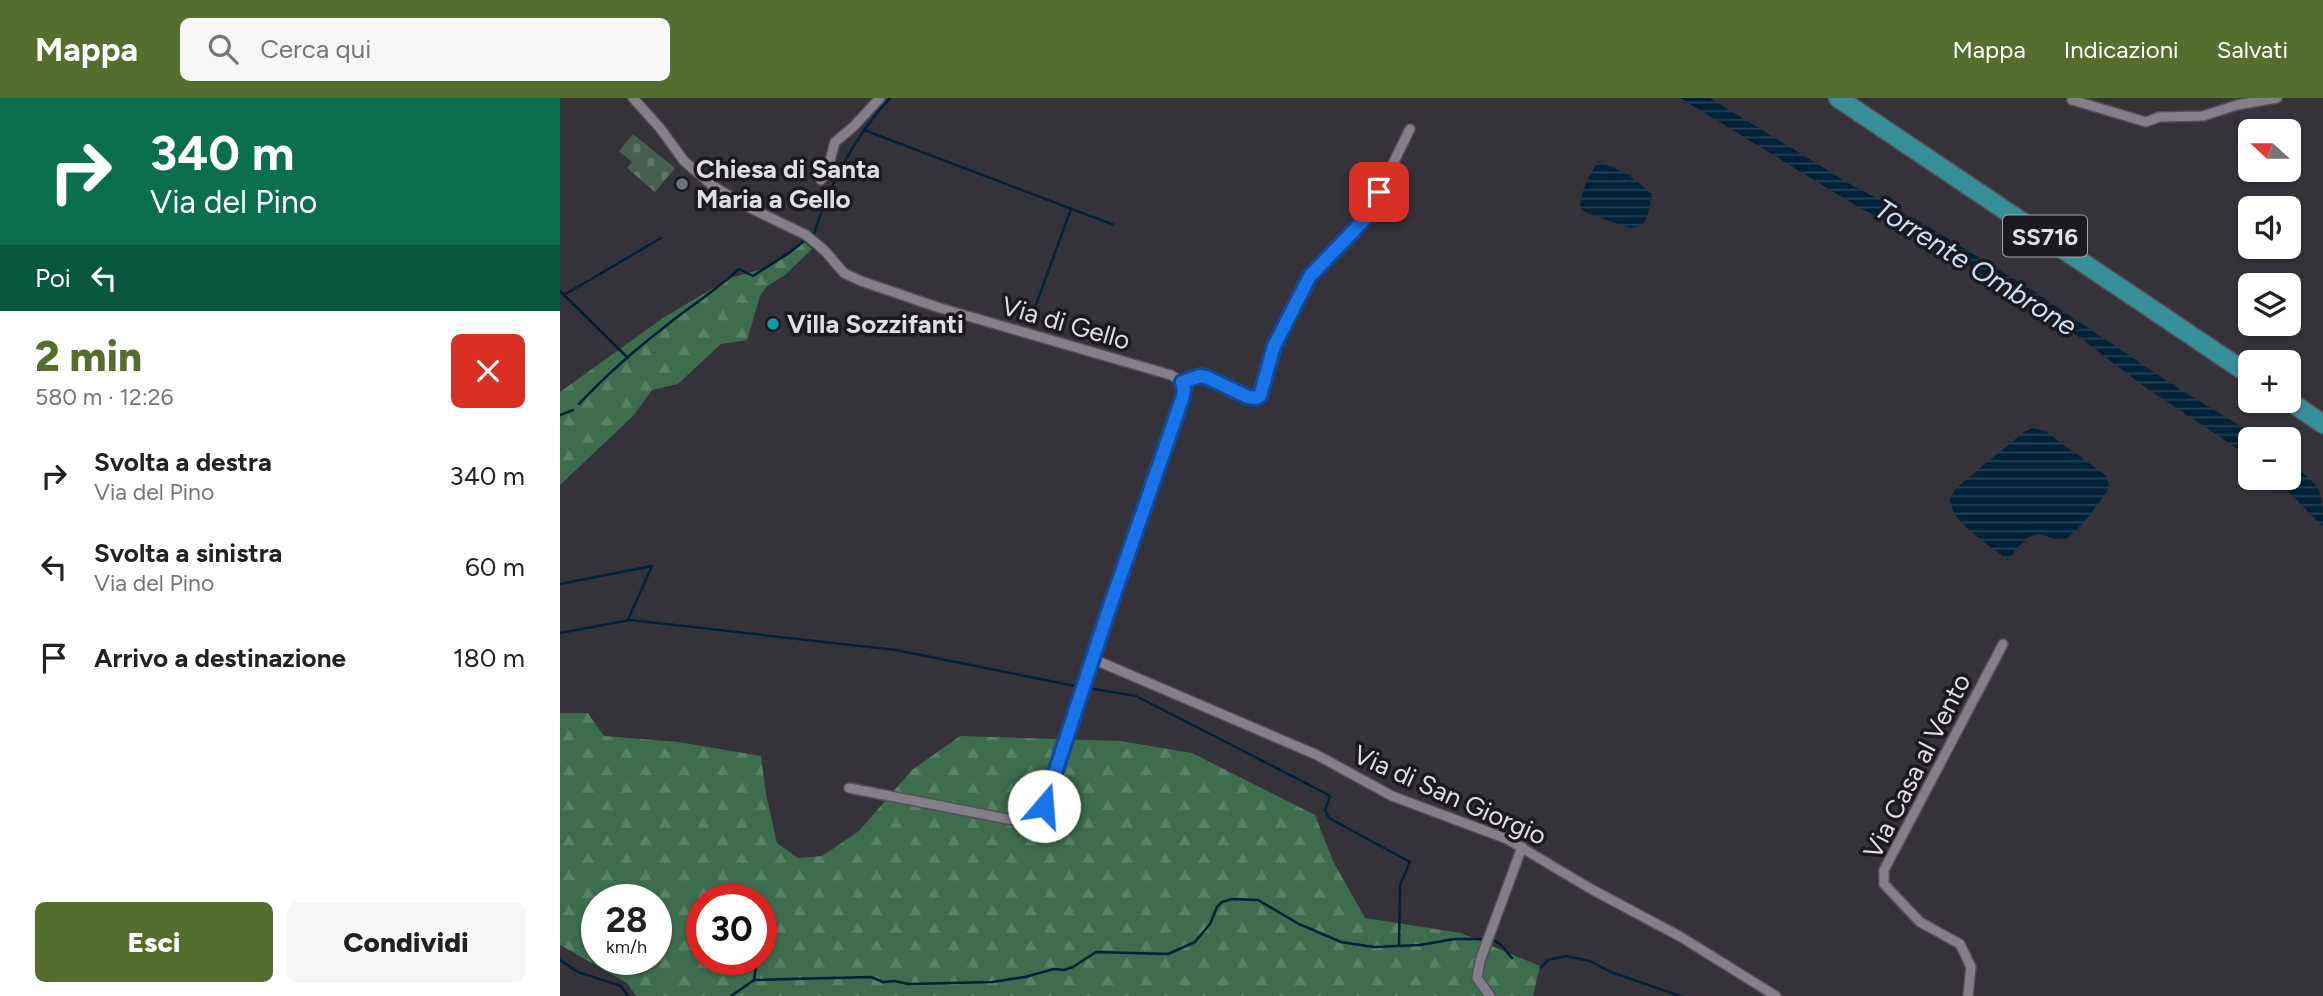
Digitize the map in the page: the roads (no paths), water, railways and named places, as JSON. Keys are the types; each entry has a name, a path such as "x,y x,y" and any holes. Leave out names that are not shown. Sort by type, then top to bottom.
{"highway":[{"name":"SS716","path":"1838,98 2238,367"},
{"name":"SS716","path":"1856,98 2238,356"},
{"path":"2301,398 2323,413"},
{"path":"2301,409 2323,424"}],"street":[{"name":"Via di Gello","path":"633,98 660,128 684,161 712,186 806,235 848,276 953,312 1171,375 1182,382"},
{"path":"821,180 827,171 835,142 880,98"},
{"path":"2072,100 2146,122 2159,117 2203,116 2237,105 2277,98"},
{"path":"849,788 1023,822 1035,817 1044,806 1182,399 1182,382 1200,376 1206,377 1248,397 1260,396 1274,346 1310,276 1367,216 1410,129"},
{"name":"Via Casa al Vento","path":"1968,996 1971,967 1960,944 1920,922 1884,884 1884,870 2003,644"},
{"name":"Via di San Giorgio","path":"1093,659 1317,755 1381,791 1499,835 1681,937 1776,996"},
{"path":"1490,996 1477,978 1479,961 1522,847"}],"water":[{"name":"Torrente Ombrone","path":"1680,98 1710,98 1850,184 1924,224 2032,290 2173,385 2242,427 2238,427 2238,449 2142,385 2070,330 1939,247 1860,208"},
{"path":"1599,161 1629,175 1652,194 1647,218 1641,226 1630,228 1580,209 1586,184"},
{"path":"2033,428 2045,431 2104,474 2109,487 2088,517 2067,538 2058,540 2034,535 2024,541 2008,560 1964,525 1952,507 1950,498 1956,488 2024,432"},
{"path":"2301,472 2318,488 2323,527 2287,490 2301,490"}],"waterway":[{"path":"814,234 827,197 844,162 865,128 890,98"},
{"path":"864,130 1114,225"},
{"path":"1031,318 1071,209"},
{"path":"564,295 661,238"},
{"path":"579,404 633,353 739,269 753,276 804,241"},
{"path":"560,291 628,358"},
{"path":"560,415 573,410"},
{"path":"560,584 652,566 628,620"},
{"path":"560,633 630,620 896,650 1080,687"},
{"path":"1087,688 1136,696 1327,794 1330,797 1325,810 1329,818 1410,862 1400,885 1399,945"},
{"path":"731,996 754,980 871,977 883,982 908,984 992,982 1054,969 1064,970 1096,952 1168,954 1195,942 1210,924 1217,907 1232,899 1258,900 1299,924 1341,942 1374,947 1420,945 1454,939 1493,940 1512,958"},
{"path":"1541,968 1548,960 1566,956 1590,961 1611,972 1680,996"},
{"path":"560,960 578,972 621,986 628,996"},
{"path":"754,980 755,975"}],"place":[{"name":"Chiesa di Santa Maria a Gello","path":"682,184"},
{"name":"Villa Sozzifanti","path":"773,324"}]}
